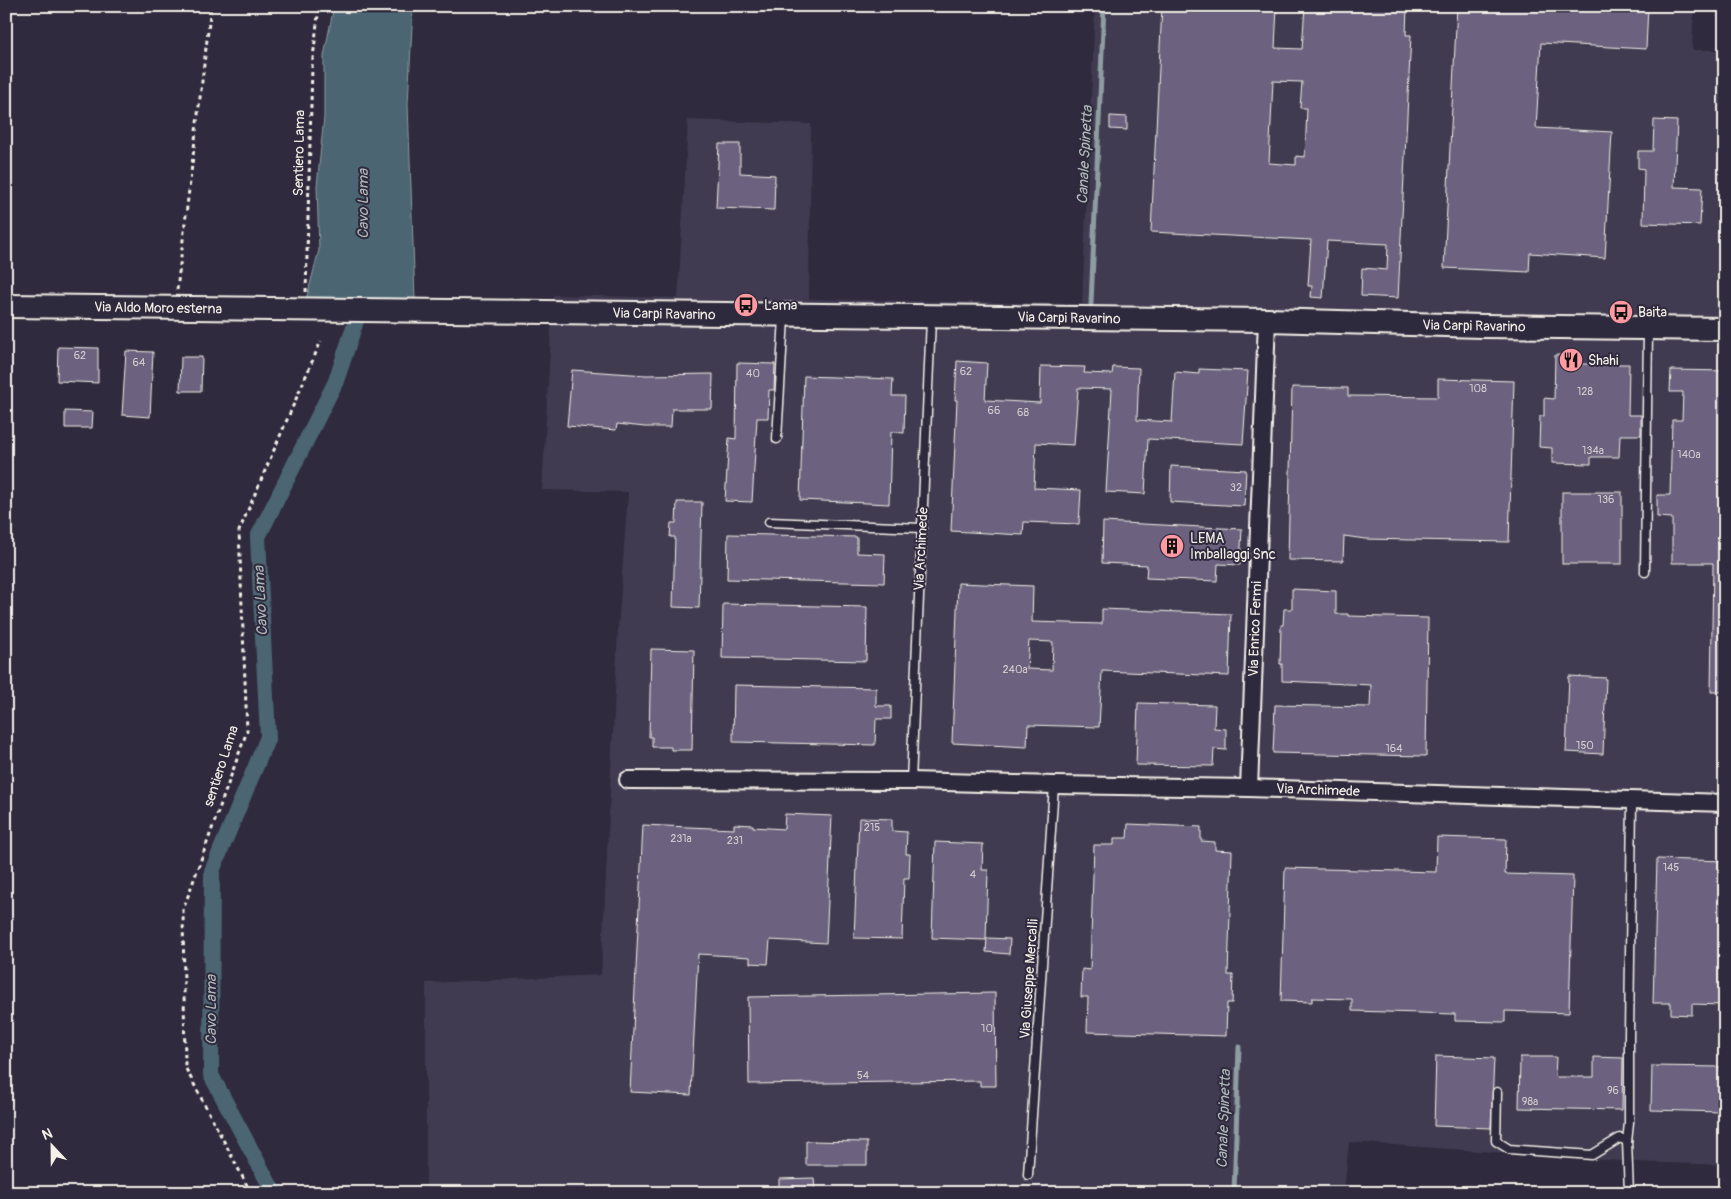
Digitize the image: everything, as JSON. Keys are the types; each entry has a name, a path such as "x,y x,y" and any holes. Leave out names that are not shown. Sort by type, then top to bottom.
{"main road":[{"name":"Via Aldo Moro esterna","path":"6,306 174,308 308,305 413,311"},
{"name":"Via Carpi Ravarino","path":"413,311 1267,320 1482,326 1725,329"}],"street":[{"name":"Via Enrico Fermi","path":"1249,788 1267,320"},
{"name":"Via Archimede","path":"628,780 910,781 1249,788 1725,804"}],"lane":[{"path":"778,439 784,315"},
{"name":"Via Archimede","path":"910,781 931,317"},
{"path":"1645,572 1648,328"},
{"path":"769,522 922,528"},
{"name":"Via Giuseppe Mercalli","path":"1028,1176 1054,785"},
{"path":"1629,1193 1632,801"},
{"path":"1497,1092 1496,1141 1509,1149 1592,1154 1620,1138 1628,1142"}],"path":[{"path":"174,308 211,6"},
{"name":"Sentiero Lama","path":"308,305 312,67 319,6"},
{"name":"sentiero Lama","path":"250,1193 184,1068 183,910 247,731 239,531 321,341"}],"shaded area":[{"path":"1095,6 1694,6 1692,50 1725,50 1725,1165 1635,1162 1349,1142 1344,1193 426,1193 426,983 601,975 618,629 628,492 542,490 553,295 678,298 688,120 811,124 809,299 1082,304"}],"water":[{"path":"334,6 413,6 408,104 415,300 306,300 319,250 317,186 324,117 324,56"}],"building":[{"path":"1162,6 1277,6 1275,48 1302,49 1305,6 1407,6 1406,35 1411,35 1398,298 1361,296 1362,268 1387,270 1388,244 1327,241 1323,298 1311,297 1312,286 1308,286 1311,240 1151,232","holes":["1273,81 1302,82 1300,108 1307,108 1305,157 1296,156 1296,165 1269,163"]},
{"path":"1457,6 1648,6 1646,49 1541,43 1536,128 1612,132 1605,258 1530,253 1529,272 1444,268"},
{"path":"1110,116 1127,117 1127,130 1110,129"},
{"path":"1654,120 1677,121 1674,187 1702,188 1700,225 1643,223 1644,169 1638,168 1638,151 1653,151"},
{"path":"719,144 740,144 740,173 775,175 774,210 716,208"},
{"path":"58,347 98,348 98,383 57,381"},
{"path":"126,351 153,352 150,417 122,415"},
{"path":"1555,355 1582,356 1581,364 1629,364 1628,415 1641,415 1641,435 1620,435 1619,457 1591,457 1591,464 1552,463 1552,448 1539,447 1540,416 1544,416 1544,398 1554,399"},
{"path":"181,357 202,357 201,391 180,391"},
{"path":"957,361 987,363 985,400 1040,403 1041,366 1085,367 1084,373 1112,374 1113,367 1139,368 1137,420 1172,422 1175,372 1199,374 1199,369 1248,371 1243,444 1148,439 1145,494 1106,492 1112,389 1078,388 1074,445 1036,443 1034,488 1081,490 1079,524 1024,522 1023,535 951,531"},
{"path":"737,363 775,364 774,390 769,390 768,418 757,418 752,502 725,501 729,438 736,439"},
{"path":"572,370 646,375 713,374 712,409 672,409 671,427 617,424 616,430 567,426"},
{"path":"1671,370 1725,371 1725,692 1711,692 1713,563 1672,563 1672,518 1657,517 1657,495 1670,495 1672,420 1682,420 1683,392 1670,392"},
{"path":"804,376 893,379 892,396 905,396 904,433 891,432 889,504 800,500"},
{"path":"1438,379 1514,381 1509,542 1365,539 1344,536 1343,561 1288,560 1292,387 1348,388 1348,396 1438,397"},
{"path":"65,411 93,412 92,428 65,428"},
{"path":"1171,466 1246,470 1244,506 1170,502"},
{"path":"1562,492 1622,492 1622,564 1562,564"},
{"path":"677,502 702,502 699,608 673,607 675,537 670,537 671,523 676,523"},
{"name":"LEMA Imballaggi Snc","path":"1103,522 1242,529 1240,565 1218,564 1217,581 1146,578 1147,565 1102,563"},
{"path":"728,534 857,537 857,553 885,554 884,583 727,579"},
{"path":"958,583 1033,586 1032,622 1102,624 1102,609 1231,614 1229,676 1102,671 1099,727 1028,725 1027,747 952,743","holes":["1029,641 1053,642 1052,670 1027,669"]},
{"path":"1292,589 1336,591 1336,614 1428,618 1426,756 1273,753 1275,705 1370,707 1371,685 1282,681 1282,664 1280,664 1281,625 1283,625 1284,609 1292,609"},
{"path":"723,604 867,607 866,661 722,658"},
{"path":"651,649 694,650 692,750 671,750 671,747 652,747 652,737 649,737"},
{"path":"1569,676 1606,678 1603,754 1566,752"},
{"path":"734,685 876,688 876,706 891,706 891,719 876,719 875,745 733,742"},
{"path":"1138,703 1215,705 1214,728 1226,729 1226,750 1214,749 1213,766 1136,765"},
{"path":"785,814 832,816 826,943 770,940 768,964 750,963 750,957 698,954 691,1095 630,1092 643,825 734,829 734,824 784,829"},
{"path":"859,818 892,819 892,831 907,832 906,854 910,854 909,878 904,878 902,939 854,938"},
{"path":"1128,824 1201,827 1201,841 1215,842 1215,850 1232,851 1228,975 1233,975 1232,1003 1227,1003 1226,1036 1087,1032 1088,997 1081,997 1082,969 1090,970 1094,845 1114,845 1114,838 1127,838"},
{"path":"1437,837 1506,839 1505,874 1573,876 1569,1013 1505,1011 1505,1022 1455,1021 1455,1014 1352,1011 1352,999 1312,998 1312,1002 1281,1001 1285,868 1436,872"},
{"path":"935,842 983,844 982,870 988,870 986,940 932,938"},
{"path":"1657,859 1725,861 1723,1005 1692,1004 1692,1015 1671,1014 1671,1003 1653,1003"},
{"path":"987,938 1010,939 1009,954 986,952"},
{"path":"995,993 996,1086 980,1086 980,1081 749,1084 748,997"},
{"path":"1436,1056 1494,1058 1491,1128 1434,1126"},
{"path":"1520,1057 1556,1057 1555,1077 1594,1077 1594,1057 1623,1058 1622,1110 1519,1108"},
{"path":"1652,1066 1721,1067 1720,1112 1651,1110"},
{"path":"806,1141 867,1142 867,1165 806,1165"},
{"path":"814,1178 815,1193 779,1193 779,1179"}],"waterway":[{"name":"Canale Spinetta","path":"1091,304 1104,6"},
{"name":"Cavo Lama","path":"274,1193 211,1075 212,871 268,737 258,537 336,381 363,300"},
{"name":"Canale Spinetta","path":"1234,1193 1239,1047"}],"place":[{"name":"Lama","path":"746,305"},
{"name":"Baita","path":"1621,312"},
{"name":"Shahi","path":"1571,360"},
{"name":"LEMA Imballaggi Snc","path":"1172,546"}]}
